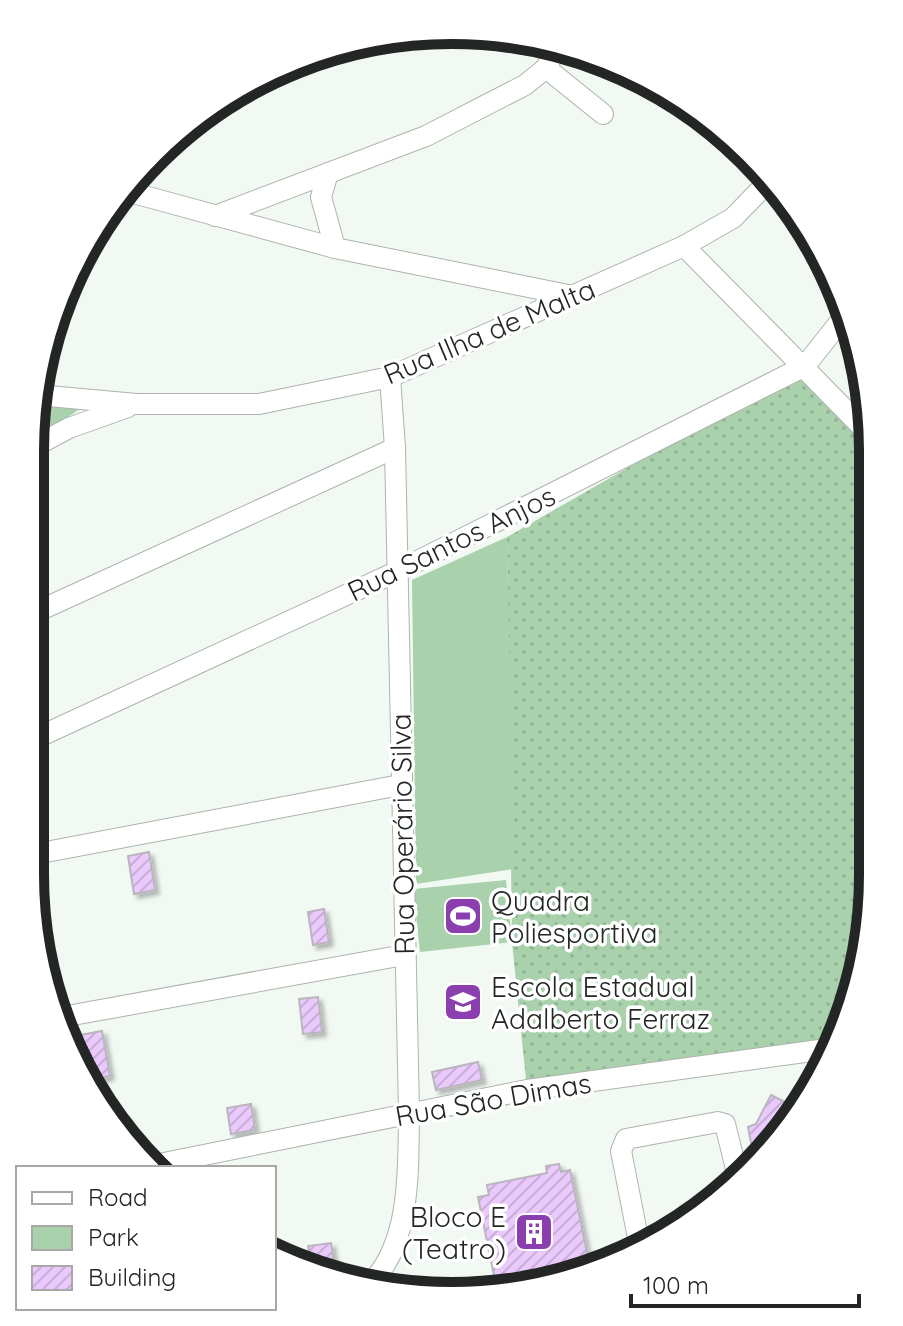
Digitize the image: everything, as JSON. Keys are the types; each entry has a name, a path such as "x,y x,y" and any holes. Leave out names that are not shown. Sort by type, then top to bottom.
{"street":[{"path":"215,216 426,136 525,85 551,59 603,114"},
{"path":"328,173 321,197 335,248"},
{"name":"Rua Ilha de Malta","path":"47,396 136,404 259,404 390,377 684,246 733,218 762,188"},
{"path":"136,194 335,248 573,296"},
{"path":"684,246 858,422"},
{"name":"Rua Santos Anjos","path":"44,734 398,571 805,366 838,324"},
{"name":"Rua Operário Silva","path":"376,1275 390,1252 407,1195 409,1112 395,448 390,377"},
{"path":"44,441 69,428 136,404"},
{"path":"44,608 395,448"},
{"path":"44,852 400,785"},
{"path":"70,1016 404,955"},
{"name":"Rua São Dimas","path":"163,1163 527,1090 819,1050"},
{"path":"638,1237 621,1151 626,1139 718,1122 725,1124 736,1167"}],"green space":[{"path":"805,366 858,420 858,901 856,928 845,980 820,1048 527,1090 512,942 507,537"},
{"path":"47,403 81,408 45,434"},
{"path":"507,537 513,869 416,884 412,580"},
{"name":"Quadra Poliesportiva","path":"506,880 512,942 420,952 413,889"}],"building":[{"path":"149,852 155,890 134,894 128,856"},
{"path":"324,909 329,942 313,945 308,912"},
{"path":"318,997 322,1032 303,1034 299,999"},
{"path":"102,1031 110,1076 99,1078 86,1055 80,1035"},
{"path":"478,1062 482,1080 436,1090 432,1072"},
{"path":"771,1095 788,1104 752,1149 748,1127 756,1124"},
{"path":"251,1104 255,1130 231,1134 227,1108"},
{"name":"Bloco E (Teatro)","path":"559,1164 561,1172 570,1170 588,1258 557,1268 495,1280 478,1197 489,1195 487,1185 547,1173 546,1166"},
{"path":"331,1243 334,1264 310,1256 308,1246"}],"place":[{"name":"Quadra Poliesportiva","path":"463,916"},
{"name":"Escola Estadual Adalberto Ferraz","path":"463,1002"},
{"name":"Bloco E (Teatro)","path":"534,1232"}]}
